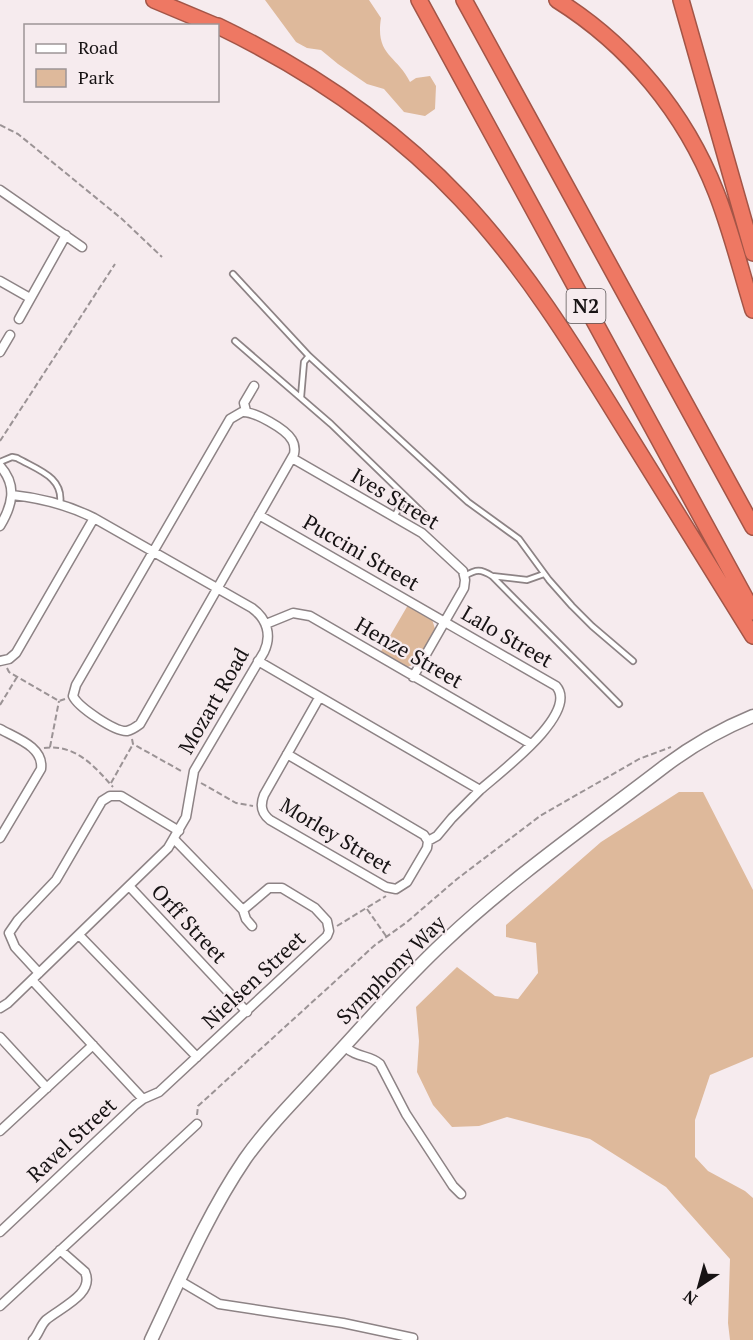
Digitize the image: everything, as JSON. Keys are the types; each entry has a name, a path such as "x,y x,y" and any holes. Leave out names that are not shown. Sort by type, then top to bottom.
{"highway":[{"path":"154,0 212,24"},
{"name":"N2","path":"419,0 753,612"},
{"name":"N2","path":"464,0 753,527"},
{"path":"557,0 620,48 678,117 716,193 753,310"},
{"path":"681,0 753,253"},
{"path":"219,27 312,77 382,128 438,176 490,232 519,267 572,344 753,636"}],"main road":[{"name":"Symphony Way","path":"151,1340 214,1212 245,1159 264,1134 344,1046 444,942 485,906 690,747 722,729 751,717"}],"street":[{"path":"0,190 82,247"},
{"path":"19,318 66,235"},
{"path":"0,281 30,298"},
{"path":"0,352 10,335"},
{"path":"246,411 244,403 254,386"},
{"path":"246,411 255,413 287,433 294,445 292,458 137,726 131,730 120,730 80,707 74,696 76,685 230,419 237,413 246,411"},
{"name":"Ives Street","path":"292,458 431,540 460,567 465,576"},
{"path":"0,464 8,477 12,495 9,511 0,526"},
{"path":"12,495 35,498 77,509 252,608 266,624"},
{"name":"Puccini Street","path":"259,515 445,622"},
{"path":"2,661 16,653 94,518"},
{"path":"413,677 464,588 465,576"},
{"name":"Henze Street","path":"266,624 293,614 310,616 531,744"},
{"name":"Lalo Street","path":"445,622 559,688 561,696 561,703 544,731 452,818"},
{"name":"Mozart Road","path":"0,1008 161,857 176,835 187,812 194,771 268,641 266,624"},
{"path":"258,661 480,790"},
{"name":"Morley Street","path":"319,698 262,798 261,808 266,817 386,887 396,889 406,882 427,848 428,841 437,836 452,818"},
{"path":"0,729 35,749 42,760 41,769 0,838"},
{"path":"287,754 421,833 428,841"},
{"path":"39,973 15,947 9,933 56,880 102,801 110,796 121,796 176,835 243,910 252,927"},
{"name":"Orff Street","path":"130,887 247,1012"},
{"name":"Nielsen Street","path":"79,935 197,1057 324,940 329,931 325,917 315,908 277,887 265,890 243,910"},
{"name":"Ravel Street","path":"32,980 143,1099"},
{"path":"0,1037 47,1088"},
{"path":"0,1131 93,1045"},
{"path":"344,1046 357,1055 376,1060 380,1064 406,1114 453,1186 461,1194"},
{"name":"Ravel Street","path":"0,1232 143,1099 159,1092 197,1057"},
{"path":"0,1306 197,1124"},
{"path":"33,1340 46,1320 69,1304 85,1289 87,1284 85,1272 60,1250"},
{"path":"180,1281 219,1304 343,1323 413,1338"}],"lane":[{"path":"232,274 309,356 468,502 519,539 544,574 592,626 633,661"},
{"path":"235,341 301,397 430,520"},
{"path":"301,397 304,362 309,356"},
{"path":"0,464 12,457 17,458 54,480 60,486 62,494 60,504"},
{"path":"394,517 405,497"},
{"path":"465,576 482,570 492,576 619,704"},
{"path":"492,576 527,580 544,574"}],"path":[{"path":"0,125 18,134 122,219 162,257"},
{"path":"0,441 115,264"},
{"path":"2,661 9,672 59,701 74,696"},
{"path":"0,705 17,677"},
{"path":"50,747 59,701"},
{"path":"110,784 133,744"},
{"path":"197,1124 198,1106 387,936 457,879 540,816 639,759 673,746"},
{"path":"35,749 50,747 71,750 91,763 121,796"},
{"path":"329,931 396,889"},
{"path":"367,909 387,936"}],"green space":[{"path":"265,0 369,0 381,18 380,31 384,48 410,82 416,78 430,76 436,86 435,109 425,116 404,112 384,89 367,84 321,50 307,48 296,42"},
{"path":"408,605 432,619 435,629 416,663 408,667 380,653"},
{"path":"679,792 703,792 753,890 753,1057 710,1075 695,1120 695,1157 708,1171 745,1191 753,1198 753,1340 730,1340 728,1323 730,1259 666,1187 590,1139 507,1117 479,1126 452,1127 433,1105 417,1072 419,1041 416,1007 457,967 495,996 518,999 538,973 536,943 506,937 506,925 601,842"}]}
